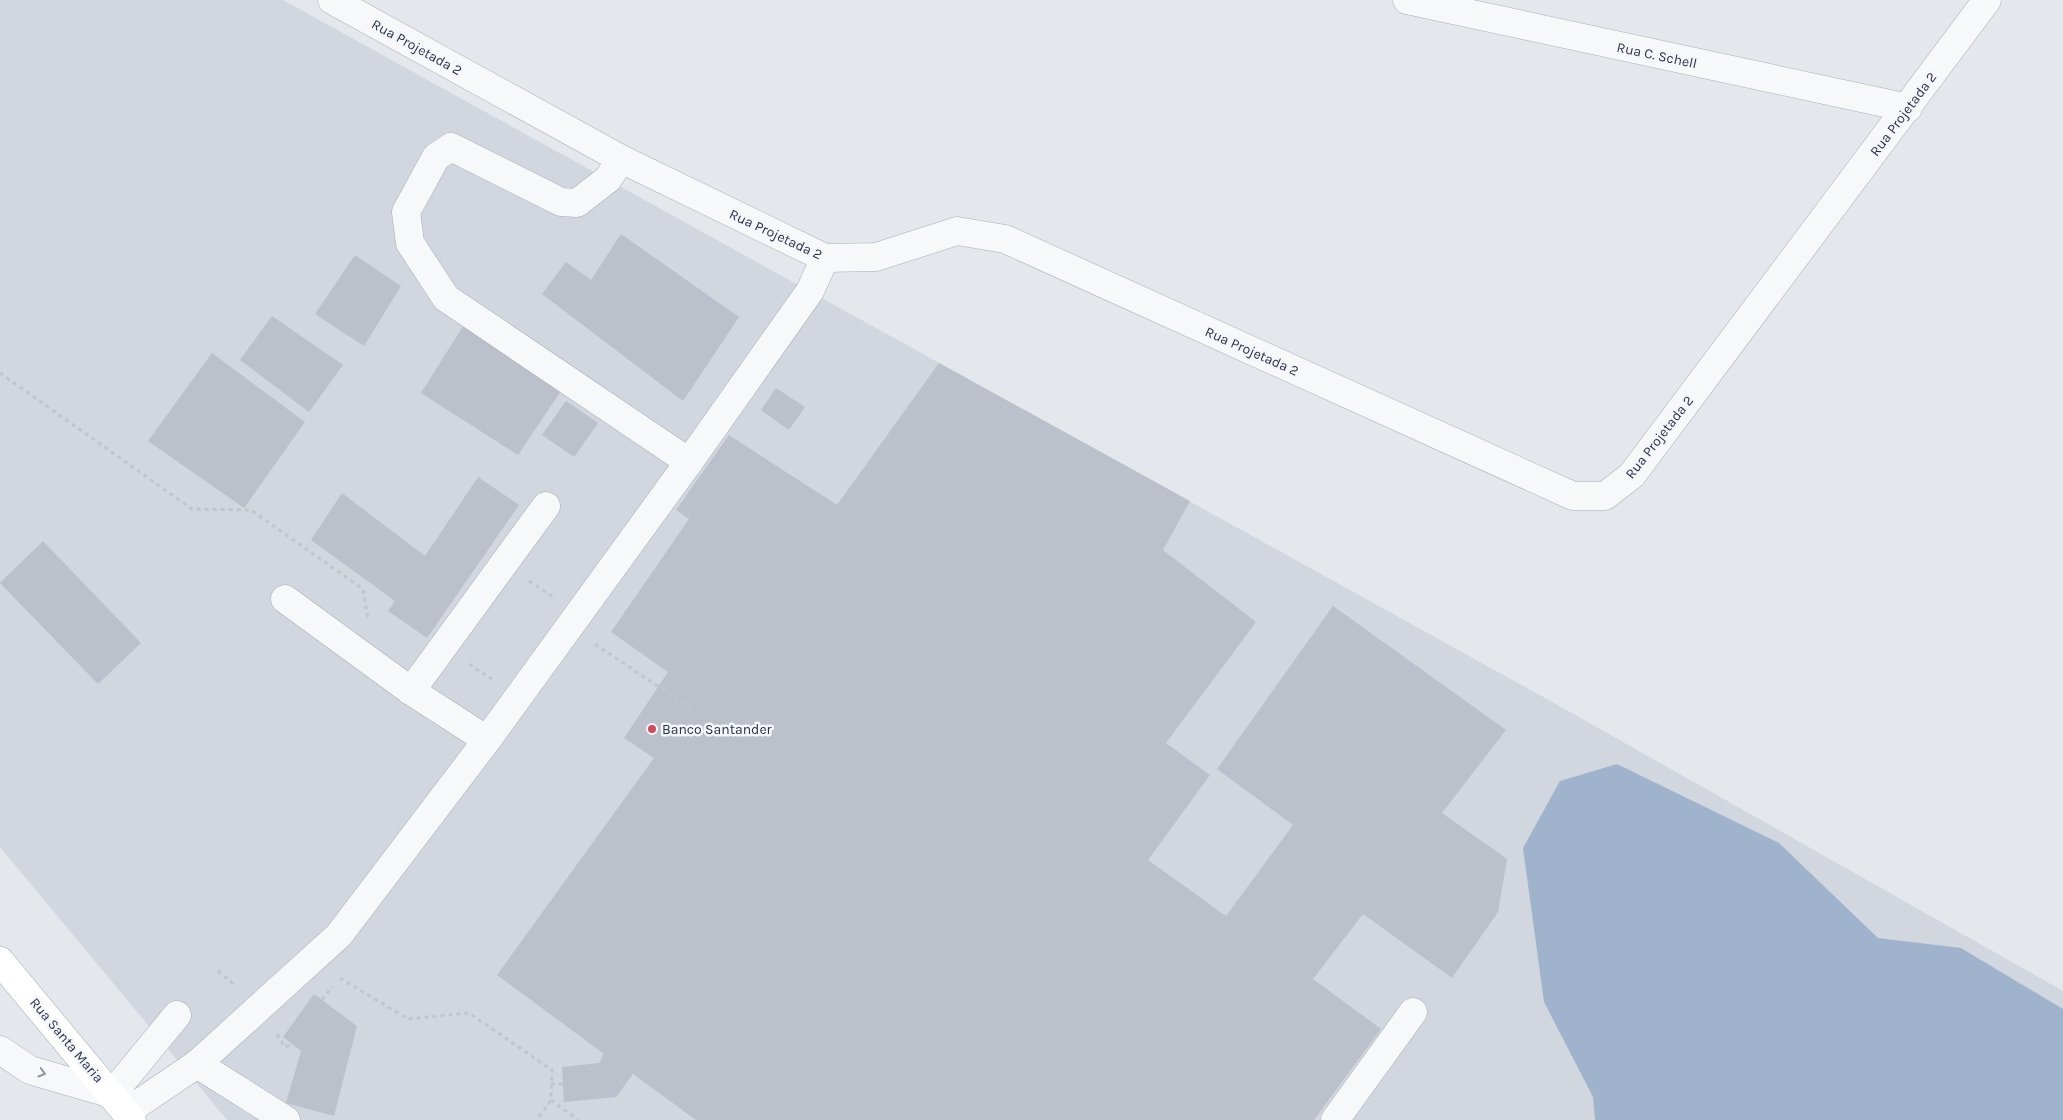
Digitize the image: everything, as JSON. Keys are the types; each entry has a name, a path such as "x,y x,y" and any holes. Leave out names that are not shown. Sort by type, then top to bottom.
{"main road":[{"name":"Rua Santa Maria","path":"0,961 124,1109"}],"street":[{"name":"Rua Projetada 2","path":"332,0 621,159 825,258 876,257 957,231 1005,239 1573,496 1605,496 1632,475 1987,0"},
{"name":"Rua C. Schell","path":"1408,0 1908,108"},
{"path":"621,159 608,179 577,203 561,202 451,147 436,157 406,212 410,243 446,298 689,462"},
{"path":"124,1109 197,1064 339,935 487,740 689,462 810,291 825,258"},
{"path":"411,691 546,506"},
{"path":"285,599 411,691 487,740"},
{"path":"1335,1120 1413,1012"},
{"path":"124,1109 177,1016"},
{"path":"0,1050 30,1070 124,1109"},
{"path":"197,1064 286,1120"}],"path":[{"path":"0,373 192,509 251,510 363,589 369,628"},
{"path":"503,564 555,598 590,640 690,708"},
{"path":"433,661 470,664 499,683"},
{"path":"322,1000 345,970"},
{"path":"339,978 408,1019 469,1013 552,1070 551,1100 537,1120"},
{"path":"551,1084 563,1084"},
{"path":"551,1100 578,1120"}],"shaded area":[{"path":"0,0 283,0 1547,699 2063,991 2063,1120 227,1120 0,847"}],"water":[{"path":"1617,764 1779,843 1878,938 1961,948 2063,1009 2063,1120 1595,1120 1593,1097 1544,1002 1523,848 1560,781"}],"building":[{"path":"621,234 739,317 683,401 542,294 566,262 591,280"},
{"path":"355,255 401,286 364,346 315,314"},
{"path":"272,316 343,365 309,412 240,360"},
{"path":"467,320 565,385 518,455 421,393"},
{"path":"212,353 305,422 244,508 148,441"},
{"path":"939,363 1190,501 1163,550 1256,622 1166,743 1210,775 1148,860 1226,916 1293,825 1217,769 1333,606 1506,730 1442,813 1507,859 1498,912 1452,978 1363,914 1313,979 1381,1029 1314,1120 696,1120 633,1074 616,1097 564,1102 562,1067 599,1063 604,1054 497,975 654,758 624,738 668,672 611,632 689,519 676,510 729,435 837,505"},
{"path":"776,388 805,407 789,430 761,410"},
{"path":"566,401 598,423 574,457 542,435"},
{"path":"478,477 519,505 427,638 388,611 395,601 311,540 342,493 425,556"},
{"path":"43,541 141,643 98,684 0,583"},
{"path":"314,994 357,1026 334,1116 286,1103 301,1051 283,1037"}],"place":[{"name":"Banco Santander","path":"652,729"}]}
